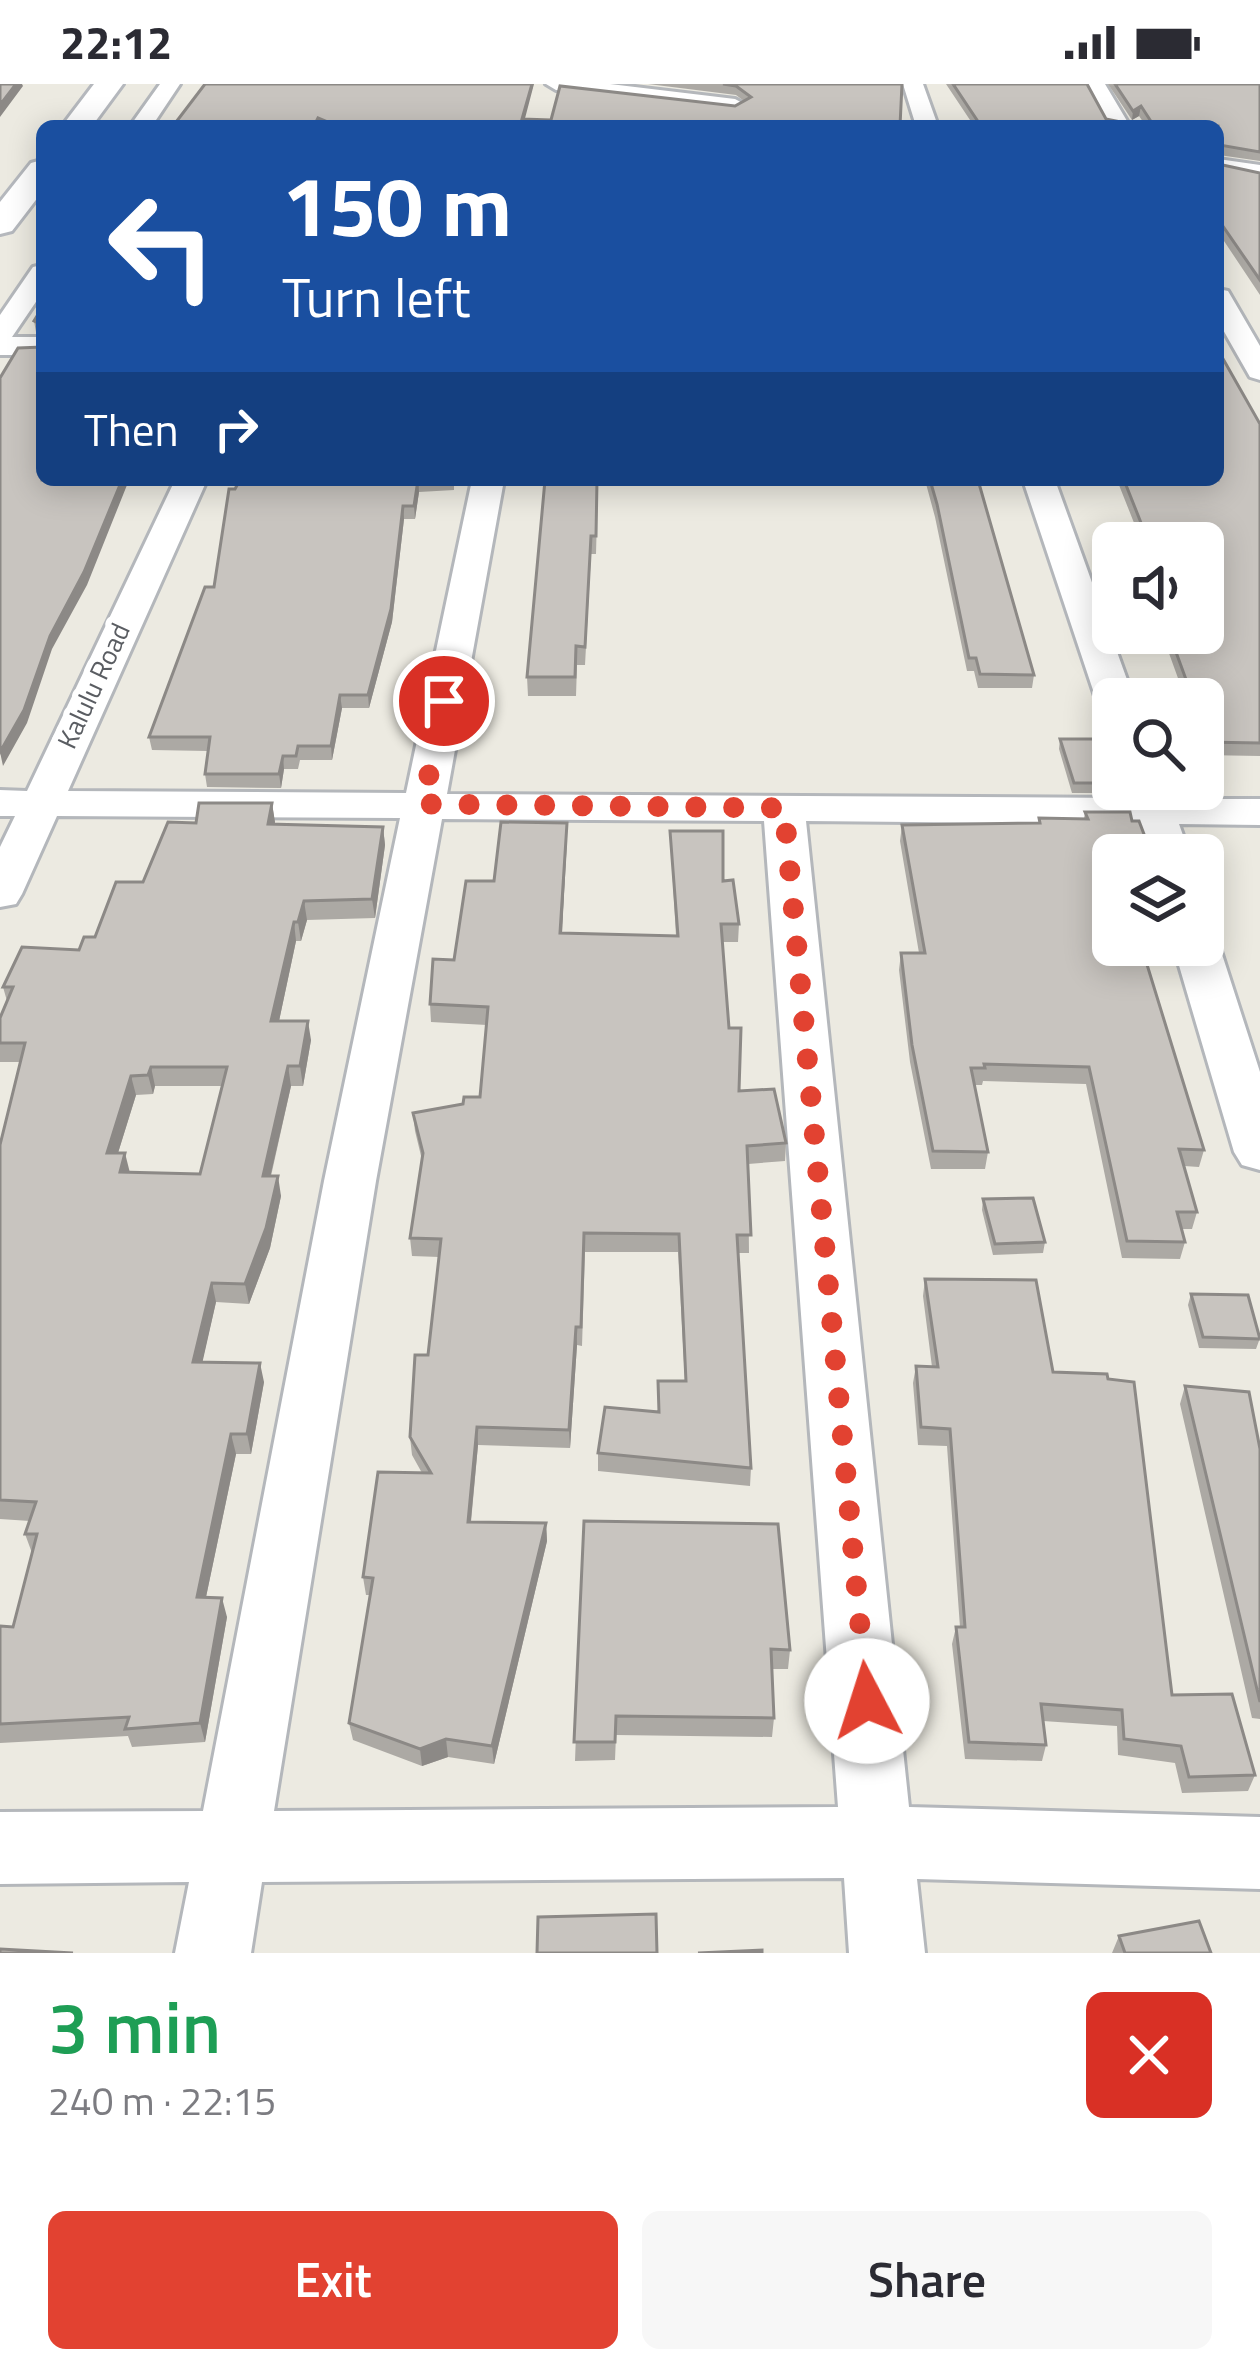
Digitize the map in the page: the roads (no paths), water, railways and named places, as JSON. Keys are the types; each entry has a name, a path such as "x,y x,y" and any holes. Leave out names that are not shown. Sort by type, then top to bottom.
{"main road":[{"path":"50,120 74,84"},
{"path":"82,120 109,84"},
{"path":"0,183 36,139"},
{"path":"0,224 36,178"}],"street":[{"path":"146,120 170,84"},
{"path":"913,84 925,120"},
{"path":"1095,84 1116,120"},
{"path":"549,91 734,105"},
{"path":"1224,167 1260,172"},
{"path":"0,335 36,282"},
{"path":"1224,307 1257,360"},
{"path":"0,346 36,346"},
{"path":"1224,355 1257,360"},
{"name":"Kalulu Road","path":"0,894 20,804 188,486"},
{"path":"213,1953 423,804 487,486"},
{"path":"1042,486 1108,678"},
{"path":"20,804 784,808 1092,800"},
{"path":"784,808 887,1953"},
{"path":"1224,808 1260,812"},
{"path":"1202,966 1260,1152"},
{"path":"0,1848 880,1842 1260,1853"}]}
